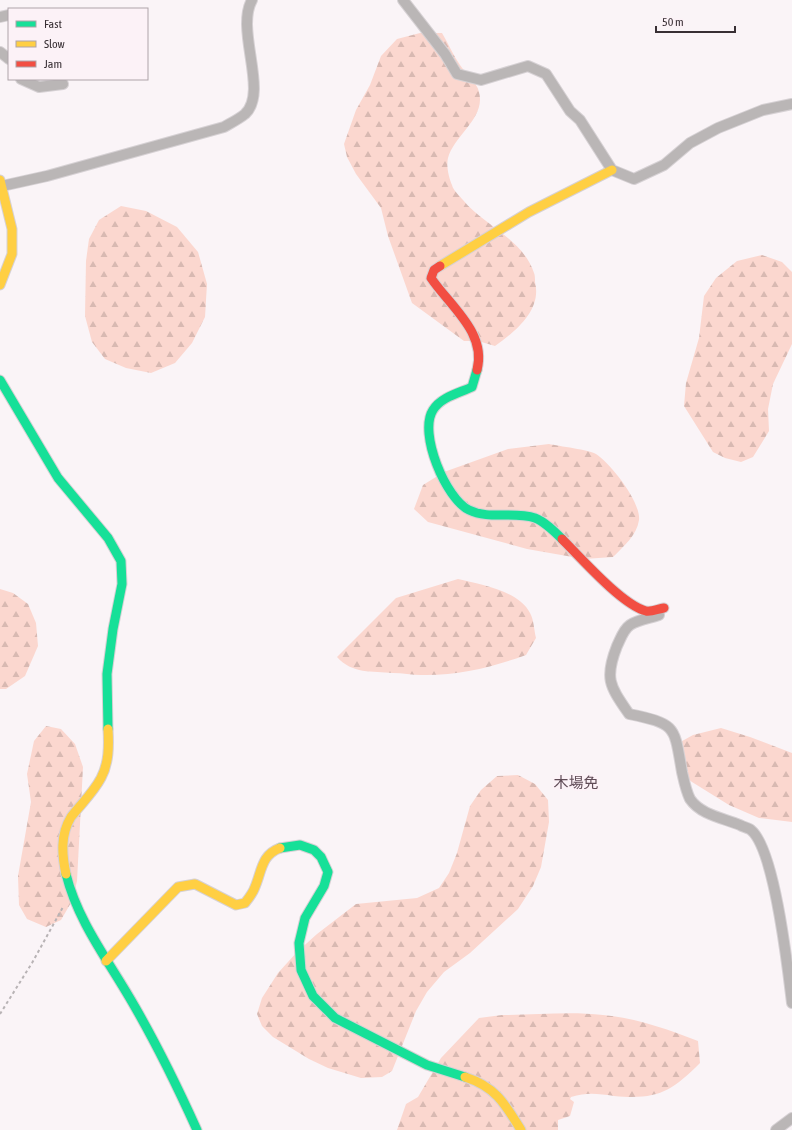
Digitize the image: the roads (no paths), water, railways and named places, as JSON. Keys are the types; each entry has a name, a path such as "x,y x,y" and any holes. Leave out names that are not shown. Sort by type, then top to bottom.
{"street":[{"path":"0,285 12,254 12,229 1,183 47,176 224,126 246,113 253,99 254,86 246,20 252,0"},
{"path":"403,0 445,54 457,74 481,80 528,66 546,74 570,111 580,120 604,155 612,170 634,179 652,172 664,165 690,143 718,128 763,110 792,104"},
{"path":"0,52 8,58"},
{"path":"23,80 39,87 63,84"},
{"path":"612,170 529,212 434,270 431,278 439,290 463,318 472,332 480,355 472,388 449,397 433,410 428,433 434,454 452,495 463,507 480,513 518,514 536,519 553,531 620,594 647,611 664,608"},
{"path":"0,380 58,478 108,538 121,561 122,584 113,629 107,674 109,753 102,777 87,800 72,818 62,843 63,860 71,893 106,961 135,1007 184,1100 196,1130"},
{"path":"664,608 658,615 631,624 624,631 612,659 609,674 616,694 629,714 653,719 668,725 676,736 685,784 690,798 701,811 751,830 763,850 778,903 786,949 792,1003"},
{"path":"106,961 178,887 195,884 236,905 245,903 254,890 263,860 272,851 282,846 297,845 311,848 321,856 328,872 324,886 305,918 299,943 301,970 313,996 335,1018 366,1034 427,1065 480,1082 502,1100 521,1130"},
{"path":"776,1130 792,1118"}],"district":[{"name":"木場免","path":"576,782"}]}
